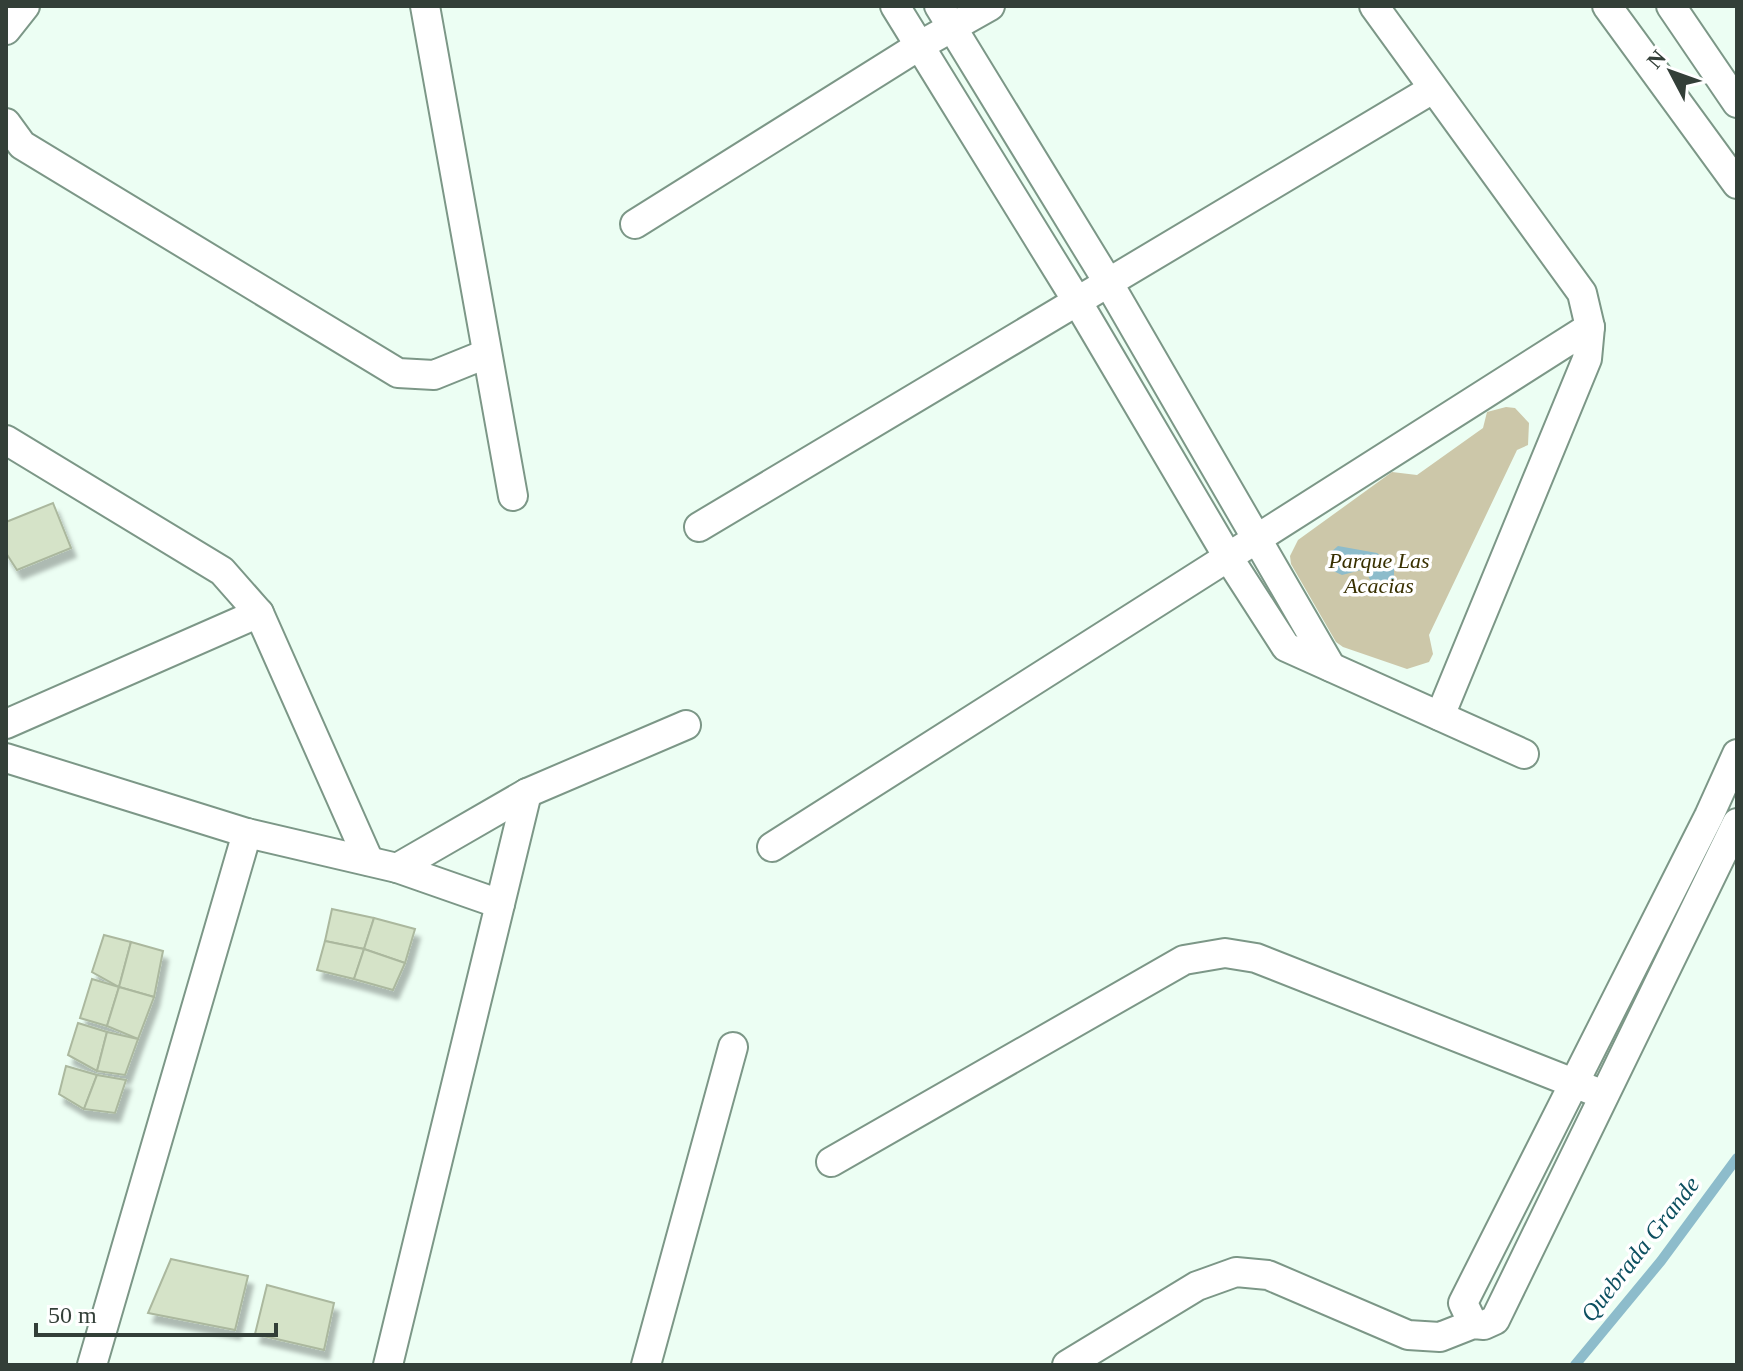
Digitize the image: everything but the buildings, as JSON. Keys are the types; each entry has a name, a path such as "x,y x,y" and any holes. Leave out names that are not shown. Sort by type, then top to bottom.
{"street":[{"path":"6,30 25,6"},
{"path":"425,6 513,496"},
{"path":"895,6 1077,301 1228,557 1286,647 1524,754"},
{"path":"635,224 919,46 946,17 990,6"},
{"path":"1374,6 1431,90 1582,293 1590,327 1587,359 1440,716"},
{"path":"1607,6 1737,184"},
{"path":"1671,6 1737,103"},
{"path":"946,17 1108,282 1331,667"},
{"path":"699,527 1431,90"},
{"path":"6,123 22,145 398,373 434,375 486,354"},
{"path":"772,847 1590,327"},
{"path":"6,440 222,571 259,613 369,861"},
{"path":"6,724 259,613"},
{"path":"397,868 527,793 686,725"},
{"path":"1473,1324 1463,1303 1572,1081 1709,816 1737,754"},
{"path":"6,758 247,833 397,868 500,904"},
{"path":"388,1365 527,793"},
{"path":"1067,1365 1197,1286 1236,1272 1268,1275 1408,1335 1440,1337 1473,1324 1484,1325 1495,1320 1737,823"},
{"path":"92,1365 247,833"},
{"path":"831,1162 1184,960 1225,953 1256,958 1604,1095"},
{"path":"646,1365 733,1047"}],"green space":[{"name":"Parque Las Acacias","path":"1515,408 1529,423 1528,445 1517,450 1429,635 1433,654 1429,662 1407,669 1343,647 1336,642 1291,564 1290,556 1298,540 1392,472 1417,475 1483,428 1487,412"}],"water":[{"path":"1338,546 1377,553 1394,566 1394,582 1383,595 1377,595 1365,569 1342,575 1331,570 1331,552"}],"waterway":[{"name":"Quebrada Grande","path":"1575,1365 1661,1261 1737,1158"}]}
